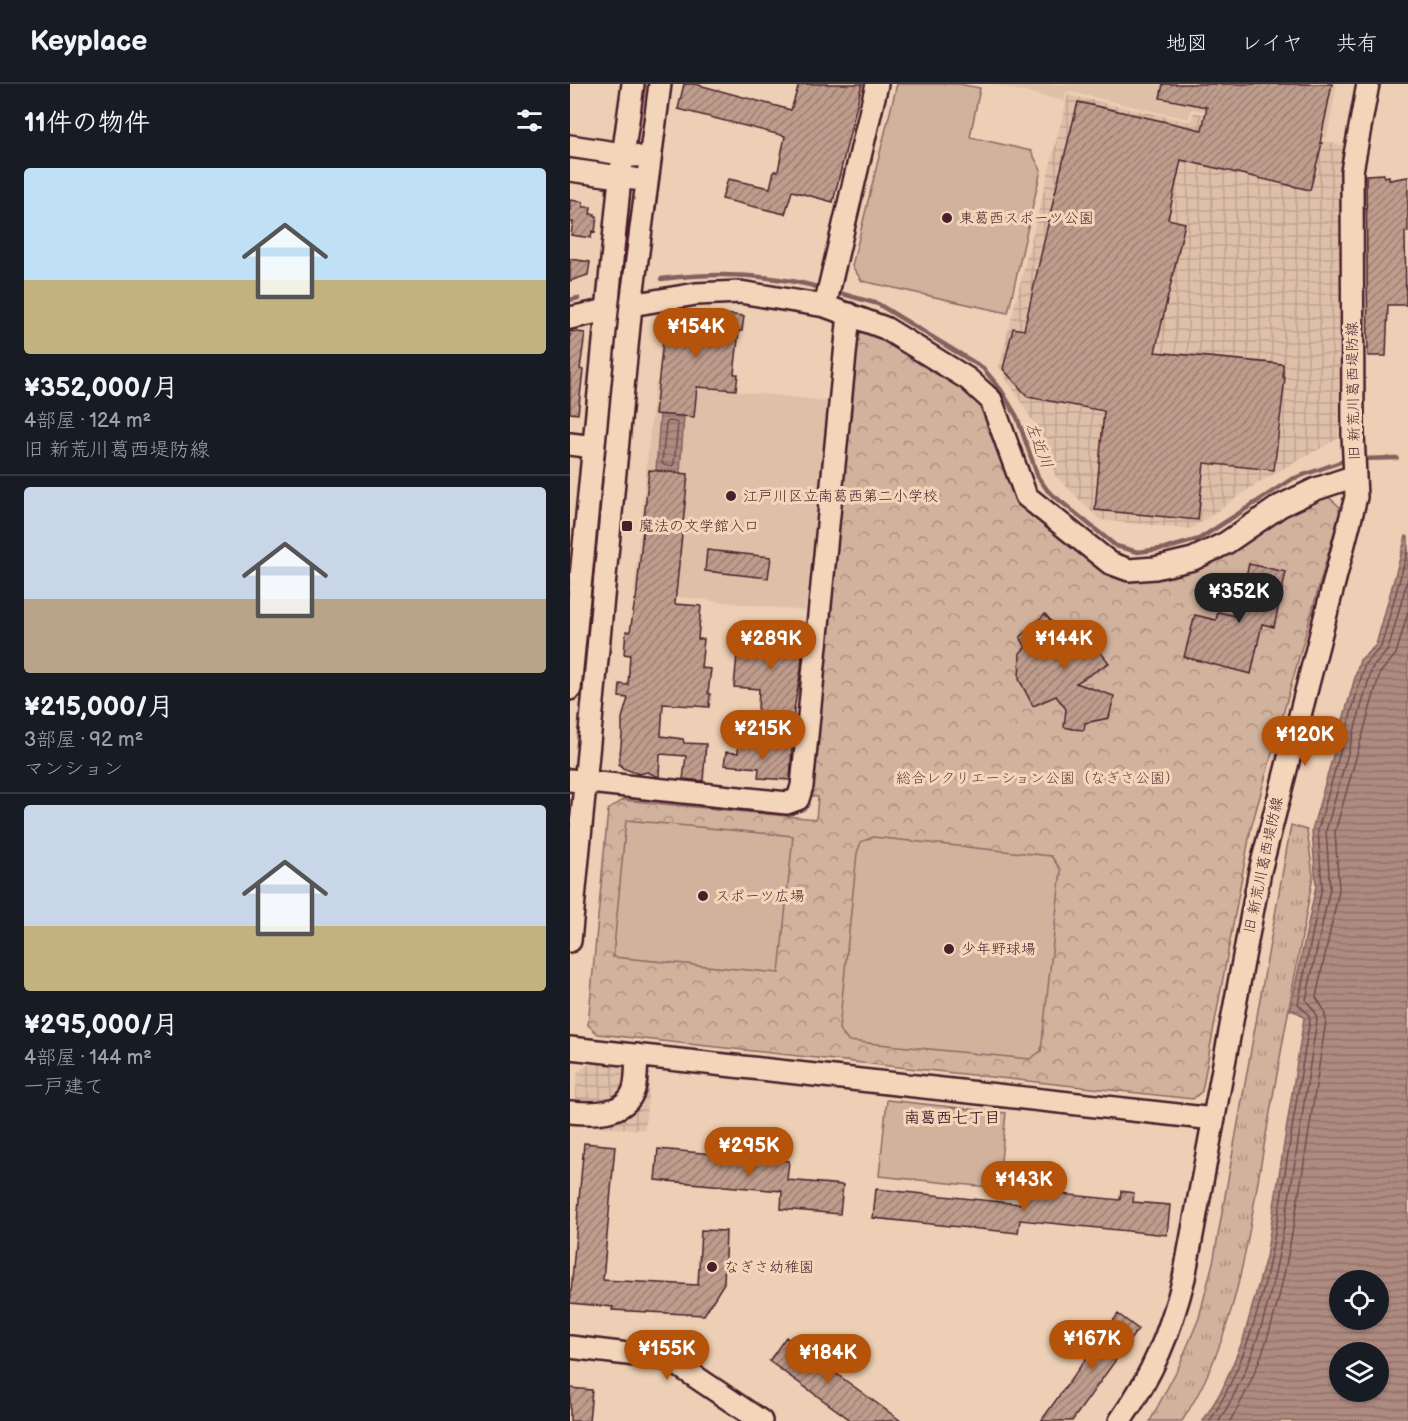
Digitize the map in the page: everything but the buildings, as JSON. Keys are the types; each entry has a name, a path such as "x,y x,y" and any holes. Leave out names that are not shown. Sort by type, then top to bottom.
{"street":[{"path":"570,689 575,584 594,447 620,178 633,84"},
{"path":"570,941 578,780 631,305 660,84"},
{"path":"825,306 877,84"},
{"name":"旧 新荒川葛西堤防線","path":"1120,1421 1154,1366 1168,1334 1185,1278 1260,871 1356,498 1353,435 1352,171 1368,84"},
{"path":"570,146 650,158"},
{"path":"570,170 647,181"},
{"path":"631,305 696,294 740,292 825,306 885,328 968,380 991,400 1026,496 1110,563 1129,570 1155,568 1193,559 1226,543 1280,506 1316,489 1355,476"},
{"path":"570,318 607,310"},
{"path":"578,780 787,803 798,799 802,786 849,314"},
{"path":"570,444 594,447"},
{"path":"570,1048 1214,1119"},
{"path":"570,1112 591,1114 610,1111 629,1099 634,1089 637,1055"},
{"path":"570,1347 669,1359 761,1421"}],"shaded area":[{"path":"991,84 1337,84 1327,138 1192,109 1188,119 1066,91 1065,101"},
{"path":"1068,95 1191,122 1194,112 1346,146 1339,184 1339,438 1256,484 1191,529 1100,520 1055,475 1036,426 999,367"},
{"name":"江戸川区立南葛西第二小学校","path":"655,383 829,401 805,611 634,592"},
{"path":"591,1063 650,1068 645,1130 572,1125 578,1071"}],"green space":[{"name":"東葛西スポーツ公園","path":"897,84 959,84 980,88 970,137 1031,151 1041,170 1008,313 862,281 852,266"},
{"name":"総合レクリエーション公園（なぎさ公園）","path":"865,327 963,385 985,408 1021,501 1128,577 1282,516 1325,494 1341,508 1251,828 1202,1091 1193,1099 598,1034 588,1025 608,810 623,800 816,819 818,797 812,796 858,337"},
{"name":"スポーツ広場","path":"626,820 793,836 779,973 613,957"},
{"path":"1291,825 1307,830 1313,876 1238,1285 1216,1356 1201,1389 1182,1421 1150,1421 1179,1366 1199,1318 1214,1258"},
{"name":"少年野球場","path":"873,837 1051,856 1061,870 1041,1051 1030,1059 848,1041 839,1029 857,853 861,842"},
{"path":"887,1100 1006,1113 998,1188 879,1176"}],"water":[{"path":"660,414 684,416 680,473 656,471"},
{"path":"1406,536 1408,537 1408,1421 1203,1421 1222,1390 1243,1340 1266,1257 1304,1018 1299,1013 1290,1010 1316,886 1312,830 1360,660 1376,645"}],"waterway":[{"name":"左近川","path":"661,279 703,275 743,275 784,280 825,289"},
{"name":"左近川","path":"836,292 878,304 983,368 1001,390 1017,417 1038,477 1048,491 1116,546 1138,552 1168,548 1199,539 1292,479 1349,459"},
{"name":"左近川","path":"570,300 578,298"},
{"name":"左近川","path":"1360,459 1397,458"}],"place":[{"name":"東葛西スポーツ公園","path":"947,218"},
{"name":"江戸川区立南葛西第二小学校","path":"731,496"},
{"name":"魔法の文学館入口","path":"627,526"},
{"name":"スポーツ広場","path":"703,896"},
{"name":"少年野球場","path":"949,949"},
{"name":"なぎさ幼稚園","path":"712,1267"}],"district":[{"name":"南葛西七丁目","path":"952,1117"}]}
